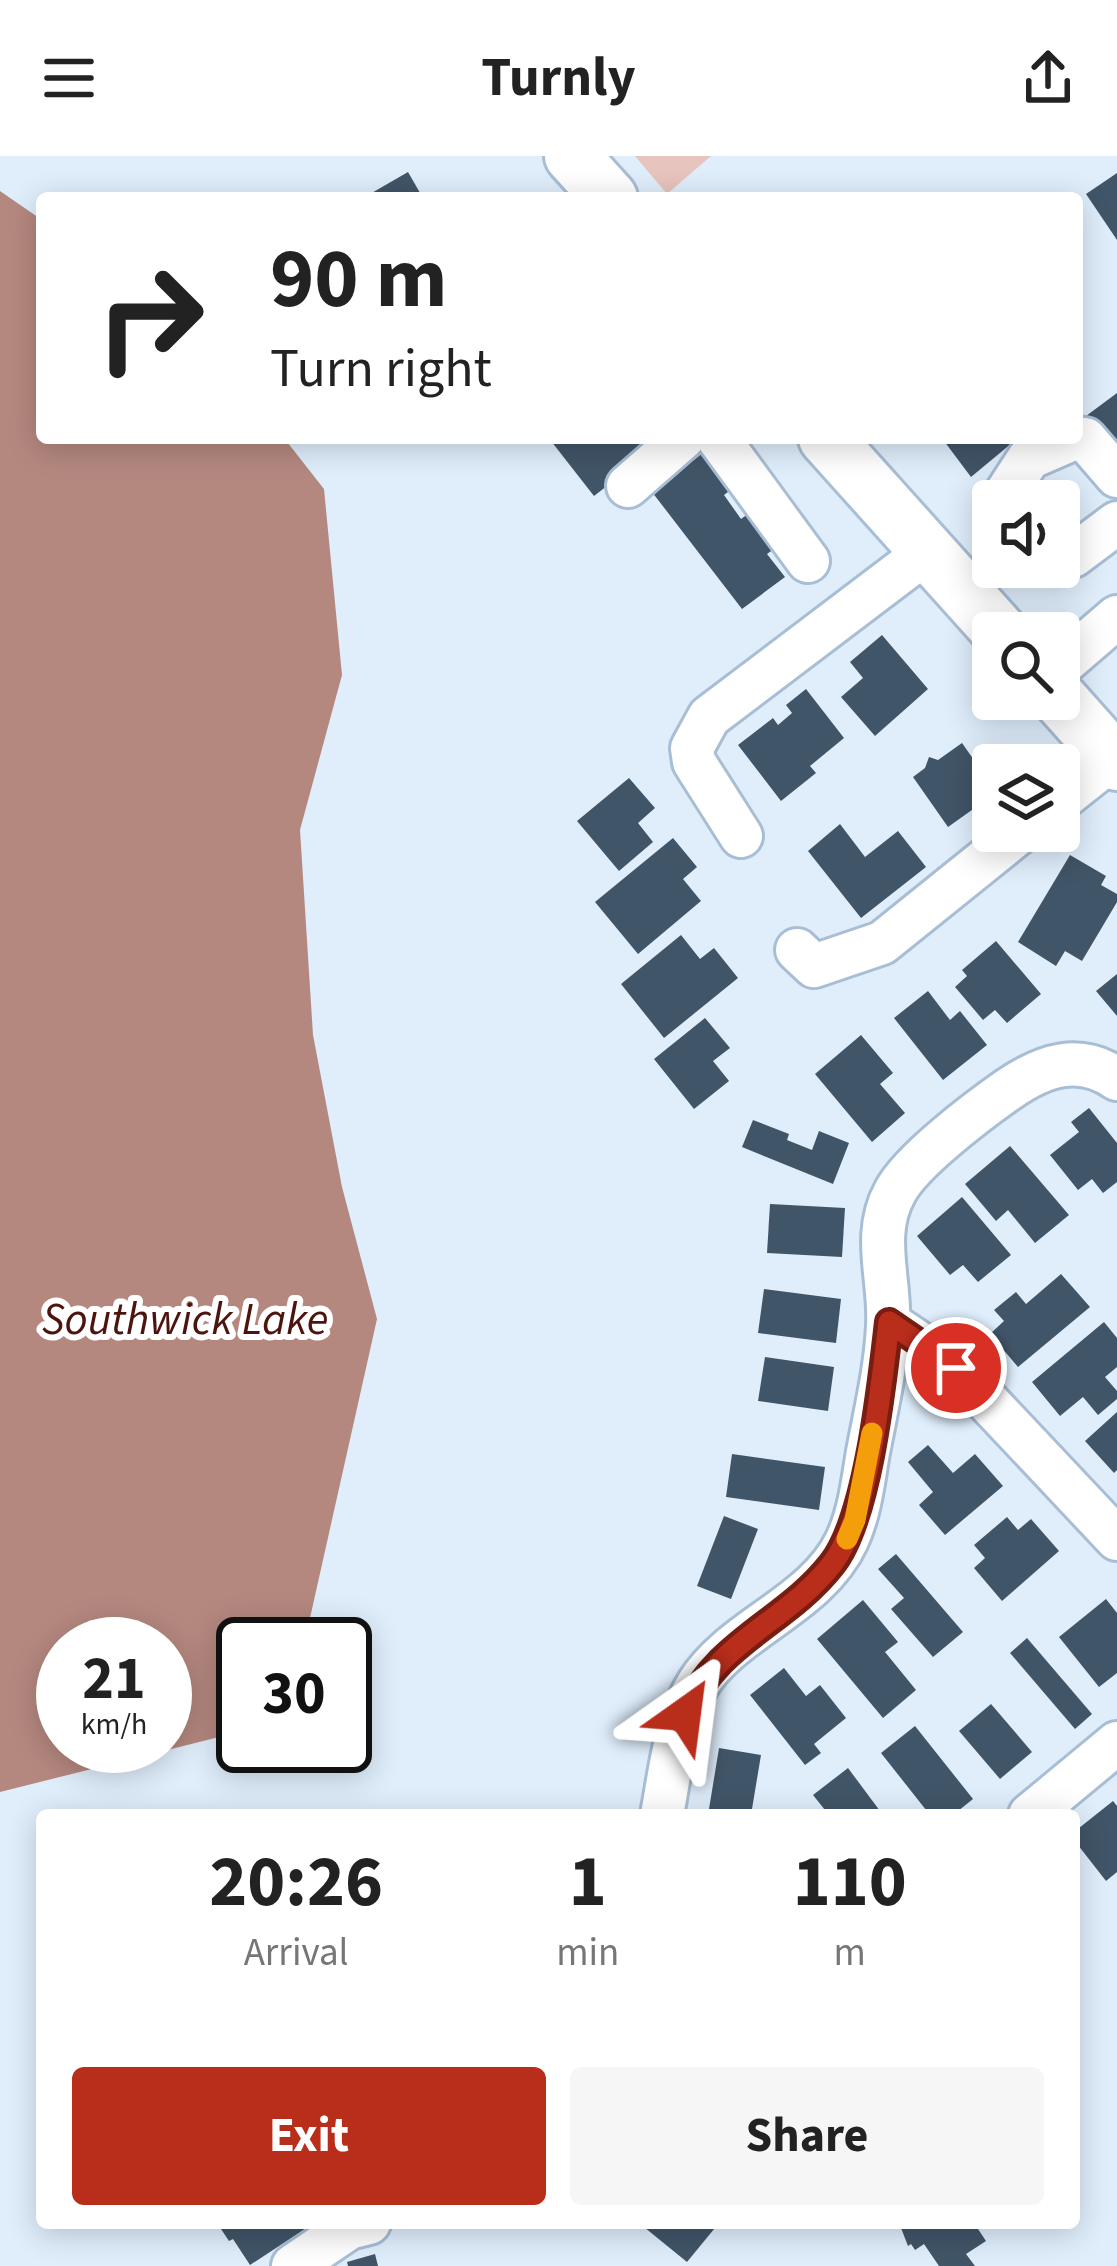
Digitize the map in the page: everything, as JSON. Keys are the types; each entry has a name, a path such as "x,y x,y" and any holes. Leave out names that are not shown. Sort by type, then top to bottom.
{"main road":[{"path":"572,156 605,192"},
{"path":"831,444 982,612"},
{"path":"1079,720 1115,760"}],"street":[{"path":"1083,439 1117,476"},
{"path":"628,487 676,444"},
{"path":"722,444 808,561"},
{"path":"1015,480 1029,458 1062,444"},
{"path":"1080,550 1117,523"},
{"path":"741,836 694,762 692,748 709,717 928,551"},
{"path":"1080,649 1117,617"},
{"path":"1080,786 1115,760"},
{"path":"797,950 814,966 882,943 995,852"},
{"path":"663,1809 685,1714 697,1684 713,1665 807,1591 845,1545 855,1520 889,1322 882,1243 886,1213 896,1189 913,1168 1036,1071 1063,1063 1088,1064 1117,1079"},
{"path":"889,1322 956,1368 1117,1539"},
{"path":"1037,1809 1117,1744"},
{"path":"293,2266 348,2229"}],"shaded area":[{"path":"635,156 711,156 669,192"}],"water":[{"name":"Southwick Lake","path":"0,191 36,216 36,444 289,444 324,489 342,675 300,830 313,1035 342,1187 377,1319 310,1617 216,1617 216,1738 192,1744 192,1617 36,1617 36,1773 76,1773 0,1792"}],"building":[{"path":"408,172 420,192 373,192"},
{"path":"1117,173 1117,240 1086,194"},
{"path":"1117,393 1117,442 1110,448 1086,416"},
{"path":"553,444 652,444 643,458 594,496"},
{"path":"946,444 1011,444 971,477"},
{"path":"708,449 736,486 724,495 741,519 748,514 774,549 767,554 785,577 742,609 652,492"},
{"path":"882,635 928,689 875,736 841,697 863,678 850,662"},
{"path":"806,689 844,738 810,766 816,773 781,801 738,745 773,718 778,725 792,713 786,705"},
{"path":"962,743 972,757 972,810 948,827 913,777 925,768 929,757 938,760"},
{"path":"629,778 655,808 638,823 653,842 619,871 577,821"},
{"path":"840,824 865,857 898,831 926,867 861,918 808,851"},
{"path":"673,838 697,867 683,879 701,901 638,954 595,902"},
{"path":"1070,855 1106,876 1101,885 1117,894 1117,902 1082,961 1065,951 1056,966 1018,942"},
{"path":"681,935 700,959 714,948 738,978 664,1038 621,984"},
{"path":"996,941 1041,994 1007,1023 995,1010 983,1020 955,987 967,976 962,970"},
{"path":"1117,974 1117,1016 1096,991"},
{"path":"928,991 950,1020 960,1011 987,1045 943,1080 894,1018"},
{"path":"705,1018 730,1048 713,1061 729,1081 694,1109 654,1059"},
{"path":"861,1035 893,1073 880,1084 905,1113 872,1142 815,1074"},
{"path":"1089,1108 1117,1143 1117,1182 1103,1193 1092,1179 1078,1190 1050,1155 1079,1132 1071,1122"},
{"path":"753,1120 789,1134 787,1140 812,1150 819,1131 849,1143 833,1184 742,1147"},
{"path":"1010,1146 1069,1215 1035,1243 1008,1210 996,1221 965,1184"},
{"path":"962,1197 1011,1255 978,1282 963,1265 950,1275 917,1236"},
{"path":"770,1204 845,1208 842,1257 767,1253"},
{"path":"1061,1274 1090,1307 1018,1367 990,1334 1004,1321 994,1310 1016,1292 1026,1304"},
{"path":"764,1289 841,1299 836,1343 758,1333"},
{"path":"1104,1322 1117,1338 1117,1367 1105,1377 1117,1391 1117,1399 1098,1415 1083,1397 1060,1416 1032,1382"},
{"path":"765,1357 834,1367 828,1411 758,1401"},
{"path":"1117,1412 1117,1470 1114,1473 1085,1441"},
{"path":"928,1445 953,1473 975,1454 1003,1486 945,1535 919,1505 933,1492 908,1462"},
{"path":"732,1454 825,1467 819,1510 726,1497"},
{"path":"724,1516 758,1529 731,1599 697,1586"},
{"path":"1007,1517 1018,1530 1031,1519 1059,1551 1002,1601 974,1568 985,1558 974,1545"},
{"path":"896,1554 963,1632 933,1657 891,1609 904,1598 878,1569"},
{"path":"1106,1599 1117,1613 1117,1673 1099,1687 1059,1637"},
{"path":"863,1600 898,1642 885,1652 916,1690 883,1718 817,1639"},
{"path":"1027,1638 1092,1714 1075,1729 1010,1653"},
{"path":"784,1668 806,1696 820,1685 846,1718 814,1744 821,1753 805,1765 750,1695"},
{"path":"991,1704 1032,1752 1000,1779 959,1731"},
{"path":"915,1726 973,1799 960,1809 925,1809 881,1753"},
{"path":"719,1748 761,1755 752,1809 709,1809"},
{"path":"848,1768 879,1809 824,1809 813,1795"},
{"path":"1113,1801 1117,1806 1117,1872 1106,1881 1080,1848 1080,1827"},
{"path":"221,2229 305,2229 250,2265 233,2239 229,2241"},
{"path":"646,2229 714,2229 687,2262"},
{"path":"901,2229 978,2229 986,2241 966,2254 975,2266 939,2266 924,2244 915,2250 908,2246"},
{"path":"375,2254 378,2266 348,2266 347,2262"}],"slow traffic":[{"path":"847,1539 872,1433"}],"route":[{"path":"685,1714 697,1684 713,1665 807,1591 845,1545 855,1520 889,1322 956,1368"}]}
